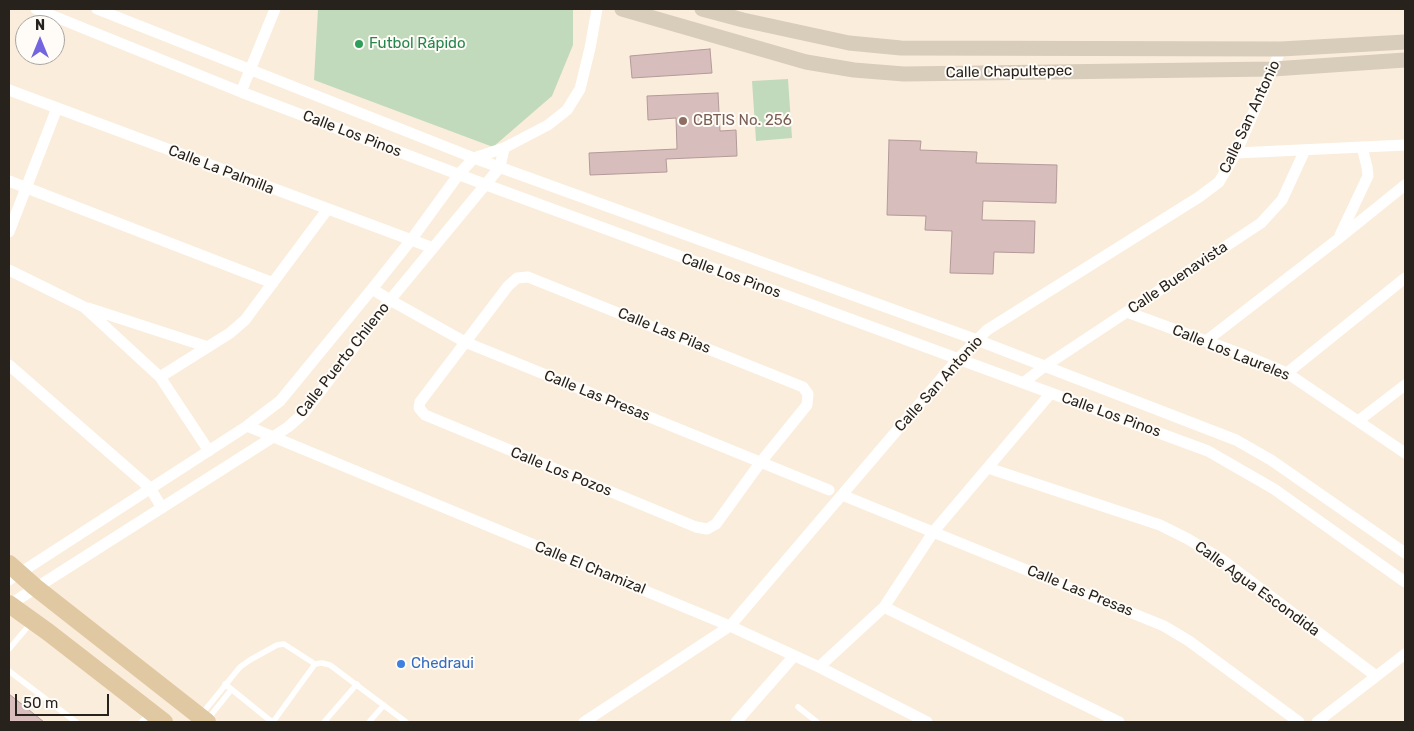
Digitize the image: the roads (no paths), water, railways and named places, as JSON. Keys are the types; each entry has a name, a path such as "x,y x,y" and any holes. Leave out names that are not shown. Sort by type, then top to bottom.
{"main road":[{"path":"12,572 35,587 204,720"},
{"path":"9,605 33,622 152,719"}],"street":[{"name":"Calle Los Pinos","path":"36,9 241,92 484,184 1208,451 1274,490 1405,582"},
{"name":"Calle Los Pinos","path":"98,9 251,68 474,158 1085,380 1236,440 1271,460 1405,552"},
{"path":"241,92 275,9"},
{"name":"Calle Puerto Chileno","path":"12,572 150,488 247,426 280,401 372,289 411,240 459,174 474,158 504,148 548,124 567,110 580,89 597,9"},
{"name":"Calle Chapultepec","path":"622,9 806,62 854,70 904,74 1273,69 1405,60"},
{"name":"Calle Chapultepec","path":"702,9 742,14 849,43 901,48 1281,49 1405,42"},
{"name":"Calle San Antonio","path":"584,722 730,626 976,340 1000,321 1199,197 1219,182 1236,153 1281,49"},
{"name":"Calle La Palmilla","path":"9,90 433,248"},
{"path":"9,232 57,108"},
{"path":"1236,153 1405,145"},
{"path":"1338,239 1368,176 1362,147"},
{"path":"500,167 504,148"},
{"name":"Calle Buenavista","path":"1023,383 1045,366 1261,223 1282,200 1305,150"},
{"name":"Calle Puerto Chileno","path":"9,605 288,428 304,412 390,300 500,167"},
{"path":"9,180 273,283"},
{"path":"1206,341 1405,185"},
{"path":"160,376 230,334 244,320 273,283 327,210"},
{"path":"9,270 84,307 208,347"},
{"name":"Calle Las Pilas","path":"465,342 508,286 517,278 528,277 803,387 808,394 807,405 760,463"},
{"path":"1287,373 1405,278"},
{"name":"Calle Las Presas","path":"372,289 465,342 829,490"},
{"path":"84,307 160,376 209,450"},
{"name":"Calle Los Laureles","path":"1127,312 1244,355 1287,373 1405,453"},
{"name":"Calle Los Pozos","path":"465,342 420,402 419,408 425,415 696,528 707,528 716,524 760,463"},
{"path":"9,365 150,488 162,508"},
{"path":"1358,421 1405,385"},
{"path":"819,667 884,607 934,531 1051,393"},
{"name":"Calle El Chamizal","path":"247,426 730,626 819,667 927,722"},
{"name":"Calle Agua Escondida","path":"988,468 1160,525 1188,539 1221,559 1376,676"},
{"name":"Calle Las Presas","path":"842,495 1164,626 1189,641 1299,722"},
{"path":"884,607 1119,722"},
{"path":"1318,722 1405,654"},
{"path":"736,722 794,656"}],"lane":[{"path":"9,649 33,622"},
{"path":"204,720 225,684 240,667 277,645 284,644 315,664 330,664 406,722"},
{"path":"225,684 273,722 315,664"},
{"path":"9,671 76,722"},
{"path":"324,722 357,684"},
{"path":"204,720 231,690"},
{"path":"369,722 384,705"},
{"path":"798,707 817,722"}],"place":[{"name":"Futbol Rápido","path":"359,44"},
{"name":"CBTIS No. 256","path":"683,121"},
{"name":"Chedraui","path":"401,664"}]}
